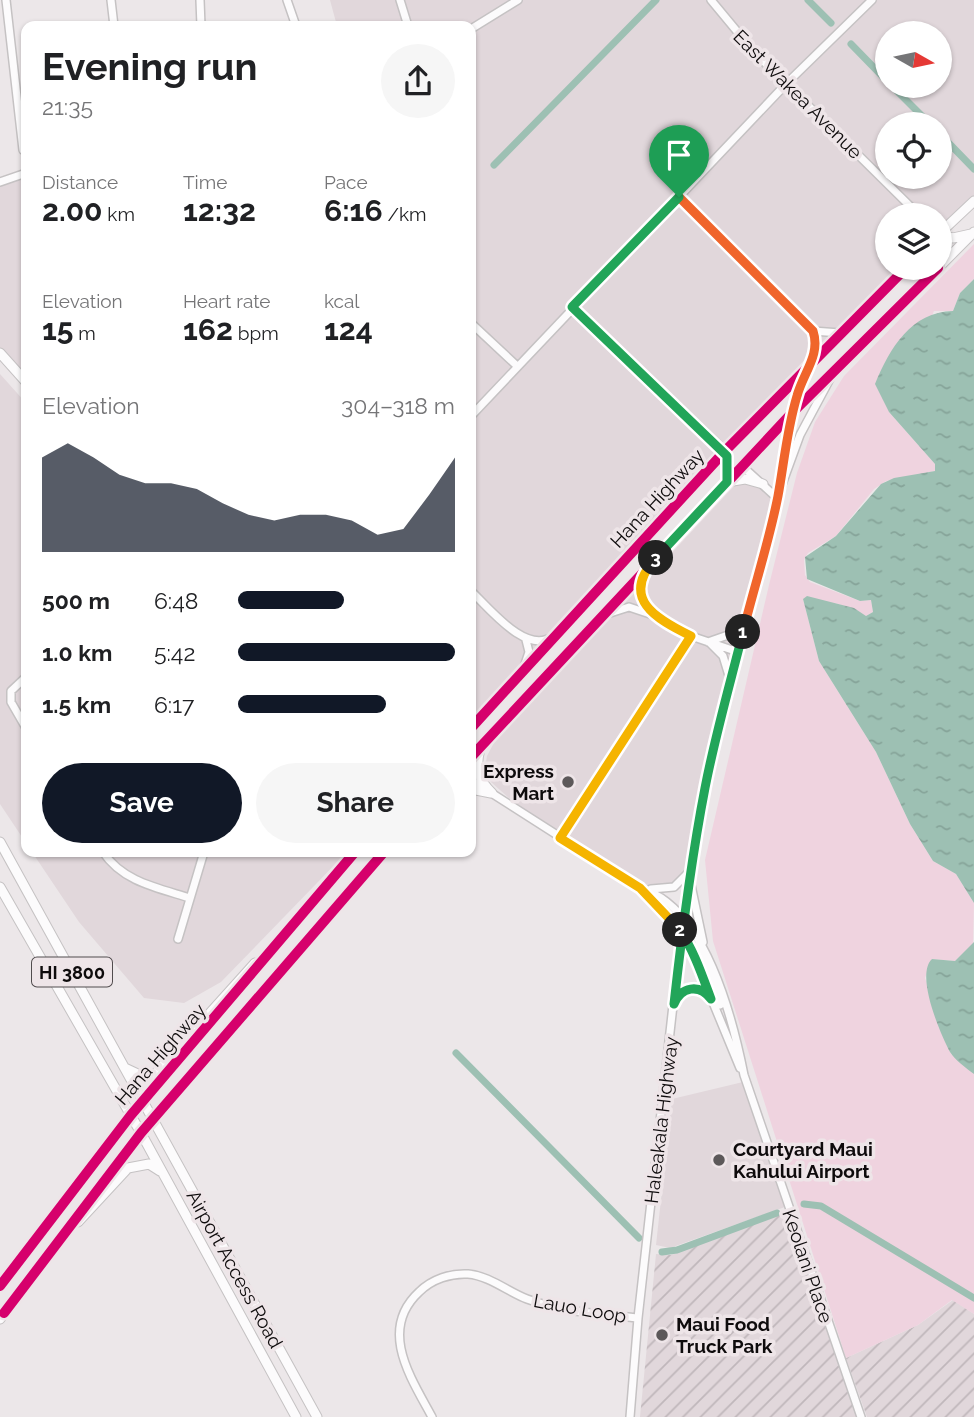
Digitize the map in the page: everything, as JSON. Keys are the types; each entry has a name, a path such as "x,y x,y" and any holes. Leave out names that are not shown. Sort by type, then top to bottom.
{"main road":[{"path":"952,223 974,201"},
{"path":"952,238 973,233"},
{"path":"952,253 973,233"},
{"name":"Hana Highway","path":"476,722 553,635 725,451 894,280"},
{"path":"476,751 792,413 925,280"},
{"path":"0,353 21,376"},
{"path":"725,451 742,466"},
{"path":"725,451 729,466 727,482"},
{"path":"727,482 746,480 763,484"},
{"path":"488,736 478,754 477,769 481,783 492,793"},
{"path":"476,790 492,793"},
{"name":"HI 3800","path":"0,842 152,1120"},
{"name":"Hana Highway","path":"0,1286 131,1115 351,857"},
{"name":"Hana Highway","path":"2,1316 141,1133 380,857"},
{"name":"HI 3800","path":"0,887 141,1133"},
{"path":"121,1060 126,1069 134,1075 145,1077 156,1073 242,974 283,939"},
{"name":"Airport Access Road","path":"152,1120 317,1417"},
{"name":"Airport Access Road","path":"141,1133 296,1417"},
{"path":"2,1316 31,1285 101,1195 128,1168 149,1164 164,1174"}],"street":[{"path":"6,0 21,96"},
{"path":"111,0 113,21"},
{"path":"200,0 201,21"},
{"path":"287,0 294,21"},
{"path":"400,0 406,21"},
{"path":"476,26 519,0"},
{"name":"East Wakea Avenue","path":"710,0 755,53 907,203"},
{"path":"476,410 516,365 787,83 872,0"},
{"path":"0,182 21,175"},
{"path":"679,197 813,331 816,340 814,359"},
{"path":"572,307 725,451"},
{"path":"476,328 516,365"},
{"path":"813,331 840,332"},
{"name":"Haleakala Highway","path":"777,498 800,435 837,367"},
{"name":"Haleakala Highway","path":"630,1417 638,1318 674,1004 685,943 682,932 683,916 690,869 705,785 777,498 792,413 806,368"},
{"path":"742,466 777,498"},
{"path":"646,568 640,583 640,593 656,616"},
{"path":"476,595 526,640 541,642 553,635"},
{"path":"599,619 626,606 656,616 691,636 738,652"},
{"path":"708,642 728,635 747,617"},
{"path":"560,838 691,636"},
{"path":"524,667 529,652 526,640"},
{"path":"708,642 723,656 731,683"},
{"path":"21,681 15,686 11,697 21,718"},
{"path":"476,783 640,888 682,932"},
{"path":"107,857 127,876 190,898"},
{"path":"178,939 202,857"},
{"path":"640,888 671,889 681,883 690,869"},
{"path":"690,869 694,907 705,949"},
{"name":"Keolani Place","path":"640,888 656,892 683,916 705,949 744,1074 861,1417"},
{"path":"685,943 696,946 715,996 726,1012"},
{"name":"Keolani Place","path":"685,943 733,1056 744,1074"},
{"path":"674,1004 682,992 691,988 701,989 711,999"},
{"name":"Lauo Loop","path":"432,1417 404,1365 399,1335 407,1306 416,1294 435,1280 457,1275 476,1276 526,1299 552,1307 638,1318"}],"shaded area":[{"path":"330,0 974,0 974,201 952,222 952,203 875,203 875,280 894,280 827,345 476,717 476,21 336,21"},
{"path":"21,175 21,376 0,353 0,182"},
{"path":"974,244 974,279 960,293 953,311 934,311 889,412 935,464 935,471 886,481 874,489 836,536 808,553 804,560 805,575 810,582 860,601 871,600 873,612 866,616 839,604 803,599 819,661 876,752 910,824 933,861 956,874 974,903 973,944 955,961 932,959 925,978 951,1054 974,1074 974,1314 952,1300 918,1325 846,1358 713,941 705,860 797,473 815,422 844,376 939,280 952,280 952,266"},
{"path":"0,374 21,397 21,836 0,804"},
{"path":"742,466 777,498 705,785 690,869 674,887 640,888 536,822 491,782 485,769 487,756 511,710"},
{"path":"35,857 342,857 221,982 184,1003 144,998 79,922"},
{"path":"743,1082 785,1207 670,1248 656,1245 672,1099"},
{"path":"789,1210 862,1417 640,1417 656,1254 671,1255"},
{"path":"953,1300 974,1314 974,1417 867,1417 846,1358 918,1325"}],"water":[{"path":"974,279 974,903 956,874 933,861 910,824 876,752 819,661 803,599 807,596 854,608 866,616 873,612 871,600 860,601 807,579 805,557 836,536 881,484 894,478 935,471 935,464 889,412 875,384 895,345 904,334 925,318 953,311 960,293"},
{"path":"974,942 974,1074 950,1052 931,1004 926,978 927,967 932,959 955,961"}],"waterway":[{"path":"494,165 656,0"},
{"path":"808,0 831,23"},
{"path":"851,44 875,69"},
{"path":"904,98 918,112"},
{"path":"952,146 974,169"},
{"path":"456,1053 639,1238"},
{"path":"804,1204 821,1206 974,1298"},
{"path":"662,1252 677,1250 777,1213"}],"cycle path":[{"path":"476,723 725,451 894,280"},
{"path":"476,752 792,413 926,280"},
{"path":"0,1286 131,1115 351,857"},
{"path":"4,1313 141,1133 380,857"}],"place":[{"name":"Express Mart","path":"568,782"},
{"name":"Courtyard Maui Kahului Airport","path":"719,1160"},
{"name":"Maui Food Truck Park","path":"662,1335"}],"route":[{"path":"679,197 572,307 725,451 729,477 646,568 641,578 640,593 650,611 691,636 560,838 640,888 682,932 711,999 701,989 691,988 682,992 674,1004 681,943 682,932 683,916 705,785 777,498 792,413 806,368 814,359 816,347 813,331 679,197"}]}
